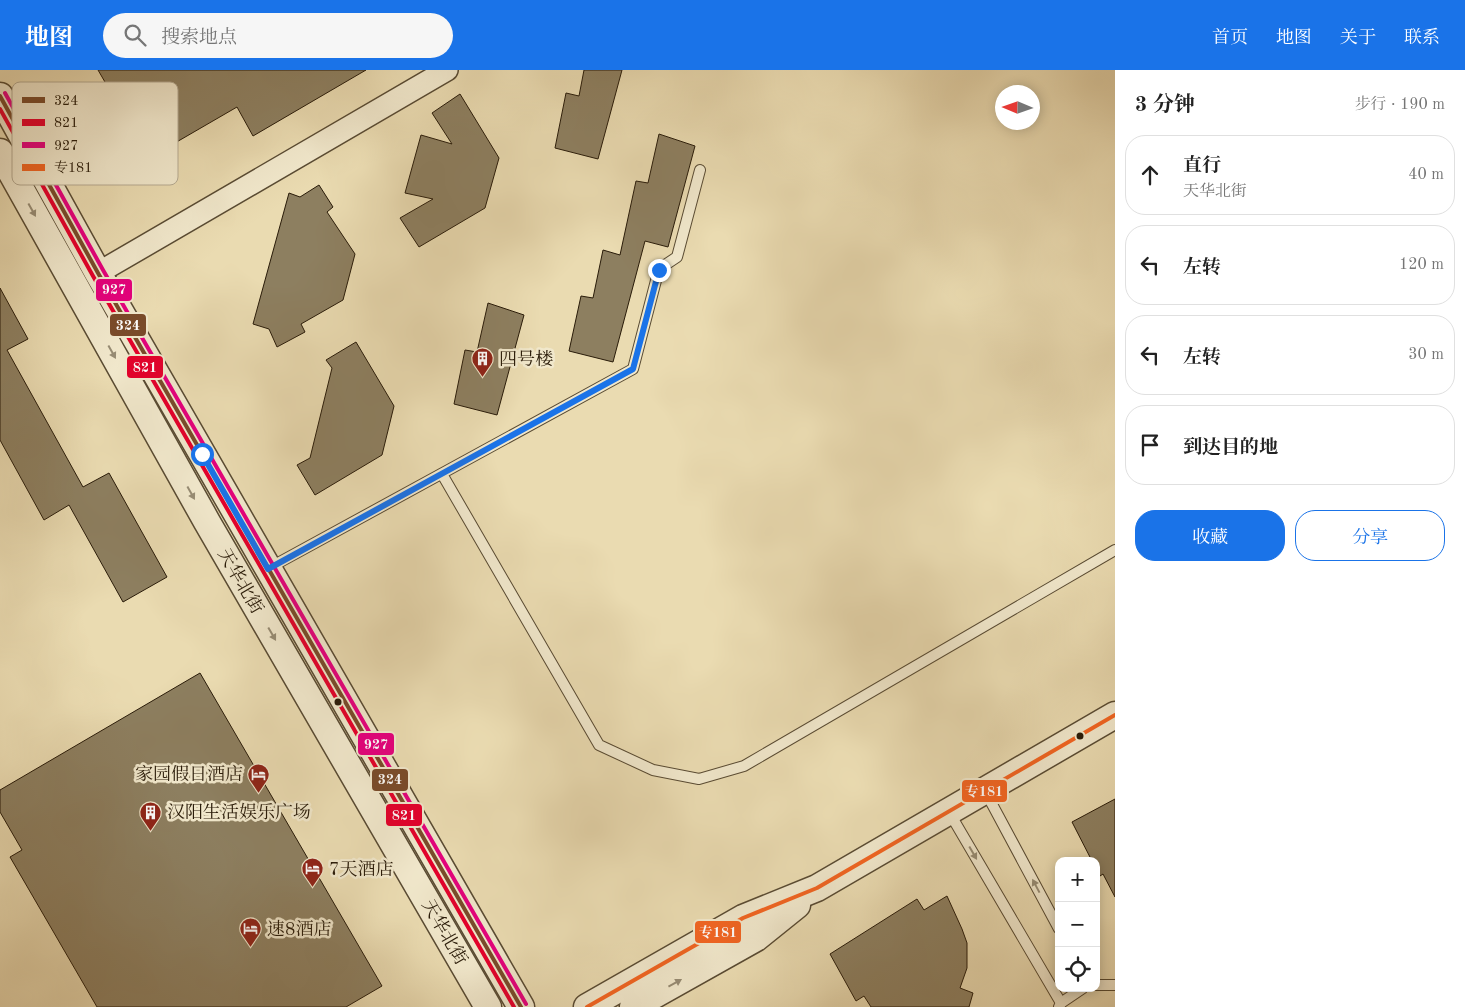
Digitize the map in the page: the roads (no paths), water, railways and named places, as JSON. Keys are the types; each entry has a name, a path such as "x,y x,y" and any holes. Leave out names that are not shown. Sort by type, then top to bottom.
{"street":[{"path":"98,273 447,70"},
{"name":"天华北街","path":"0,96 12,118"},
{"name":"天华北街","path":"0,152 12,173"},
{"name":"天华北街","path":"19,185 217,539 488,1007"},
{"name":"天华北街","path":"49,185 98,273 521,1007"},
{"path":"587,1007 743,918 817,888 1115,715"},
{"path":"633,1007 756,938 817,888"}],"lane":[{"path":"268,569 633,369 659,270 677,257 700,170"},
{"path":"442,474 598,745 653,770 699,779 744,766 1115,550"},
{"path":"985,790 1055,921"},
{"path":"949,811 1060,1005 1077,992"},
{"path":"1100,985 1115,985"}],"place":[{"name":"四号楼","path":"483,378"},
{"name":"家园假日酒店","path":"259,793"},
{"name":"汉阳生活娱乐广场","path":"151,831"},
{"name":"7天酒店","path":"313,888"},
{"name":"速8酒店","path":"251,948"}]}
